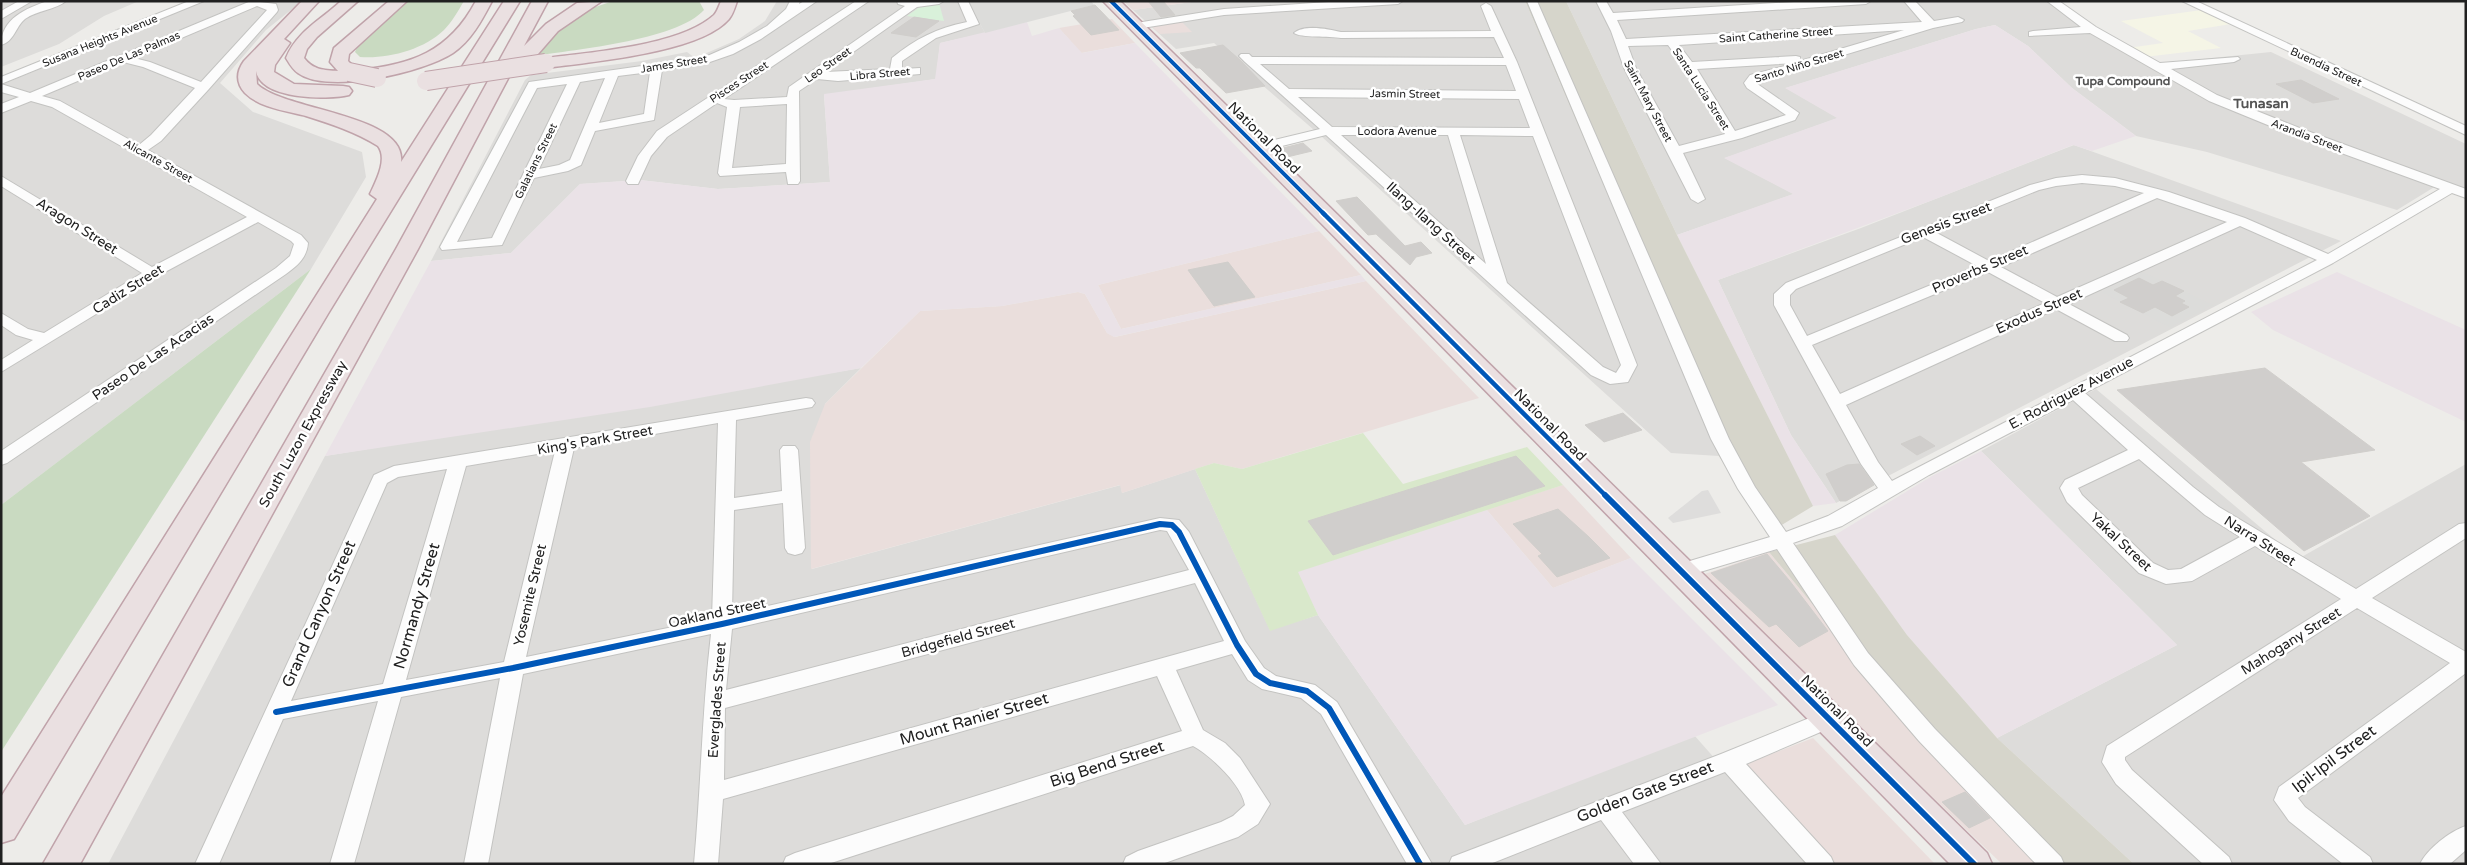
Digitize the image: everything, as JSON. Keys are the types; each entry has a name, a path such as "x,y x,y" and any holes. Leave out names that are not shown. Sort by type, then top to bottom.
{"highway":[{"path":"311,1 254,61 245,78 253,90 268,100 361,129 380,137 388,144 391,152 389,166 375,204 373,222"},
{"path":"323,1 274,52 265,69 270,80 295,89 327,92 368,89 428,78"},
{"path":"337,1 297,38 280,58 277,68 281,77 295,84 332,88 370,86 636,49 689,36 717,21 728,8 729,1"},
{"path":"350,1 299,49 296,58 303,69 320,75 352,76 393,70 420,62 438,55 453,45 487,2"},
{"path":"399,1 340,52 338,62 348,72 377,78 428,78"},
{"path":"1,828 373,222 474,65 512,1"},
{"name":"South Luzon Expressway","path":"61,864 402,258 540,1"},
{"path":"486,103 509,80 529,51 546,33 573,12 594,1"},
{"path":"547,61 634,44 682,31 698,24 711,15 715,8 714,1"},
{"name":"National Road","path":"1111,1 1974,864"},
{"path":"474,65 487,2"}],"street":[{"path":"1,16 27,1"},
{"path":"1,42 9,36 15,22 33,10 61,1"},
{"name":"Susana Heights Avenue","path":"1,73 180,1"},
{"name":"Susana Heights Avenue","path":"1,81 199,1"},
{"name":"James Street","path":"496,242 447,247 533,85 707,60 731,52 784,19 794,6 795,1"},
{"path":"784,19 812,1"},
{"name":"Pisces Street","path":"633,180 636,169 652,144 662,134 864,1"},
{"path":"897,1 914,4 939,1"},
{"path":"896,72 896,60 920,40 942,30 973,24 963,1"},
{"path":"1136,26 1223,6 1398,1"},
{"path":"1532,1 1720,439 1746,489 1861,659 1927,735 2005,818 2052,864"},
{"name":"Saint Mary Street","path":"1601,1 1630,68 1676,151 1698,199"},
{"path":"1657,1 1666,14"},
{"path":"1609,17 1666,14 1710,6 1866,1"},
{"path":"1909,1 1931,25 1958,20"},
{"name":"Arandia Street","path":"2052,1 2092,29 2157,67 2233,107 2459,191"},
{"name":"Buendia Street","path":"2187,1 2466,131"},
{"name":"Paseo De Las Palmas","path":"1,109 258,2 272,6 272,10 204,87 156,138 139,151"},
{"name":"Leo Street","path":"792,100 793,90 914,4"},
{"path":"1486,6 1511,62 1538,132"},
{"name":"Saint Catherine Street","path":"1620,43 1671,42 1931,25"},
{"name":"Santo Niño Street","path":"1676,151 1732,136 1792,115 1788,109 1754,87 1750,82 1751,80 1931,25"},
{"path":"2033,34 2092,29"},
{"path":"1300,33 1328,32 1340,35 1498,34"},
{"name":"Santa Lucia Street","path":"1671,42 1689,66 1732,136"},
{"name":"Ilang-Ilang Street","path":"1511,62 1247,58 1603,376 1610,379 1622,378 1629,364 1538,132"},
{"path":"1689,66 1804,58 1816,60"},
{"path":"123,59 146,64 204,87"},
{"path":"2157,67 2234,59"},
{"path":"591,128 650,117 656,68"},
{"name":"Libra Street","path":"814,75 838,77 916,71"},
{"path":"529,175 563,168 576,162 612,74"},
{"name":"Galatians Street","path":"496,242 575,79"},
{"name":"Alicante Street","path":"1,88 34,96 56,104 296,238 301,243 301,252"},
{"name":"Jasmin Street","path":"1286,93 1524,95"},
{"path":"712,100 734,104 792,100 793,182"},
{"path":"734,104 725,173 793,167"},
{"name":"Lodora Avenue","path":"1258,148 1328,131 1538,132"},
{"path":"1453,132 1500,285"},
{"name":"Aragon Street","path":"1,180 152,273"},
{"name":"Genesis Street","path":"1889,490 1870,464 1782,305 1782,294 1786,289 1923,231 2050,183 2065,180 2096,180 2156,193 2240,221 2298,245 2328,260"},
{"name":"E. Rodriguez Avenue","path":"1680,571 1780,541 1835,521 1889,490 2074,392 2459,191"},
{"name":"Proverbs Street","path":"1803,343 1988,267 2156,193"},
{"name":"Cadiz Street","path":"1,367 152,273 258,216"},
{"name":"Exodus Street","path":"1837,402 2240,221"},
{"path":"1923,231 2121,338"},
{"path":"1466,253 1489,251"},
{"name":"Paseo De Las Acacias","path":"1,459 281,271 294,261 301,252"},
{"path":"1,318 22,332 46,339"},
{"name":"Narra Street","path":"2074,392 2198,501 2254,538 2466,662"},
{"name":"King's Park Street","path":"385,476 394,472 565,446 806,404"},
{"name":"Everglades Street","path":"706,864 712,793 714,702 722,624 727,417"},
{"name":"Yosemite Street","path":"476,864 513,668 565,446"},
{"path":"789,450 795,548"},
{"name":"Yakal Street","path":"2140,451 2076,482 2068,488 2074,498 2146,568 2166,577 2185,576 2254,538"},
{"name":"Normandy Street","path":"342,864 458,462"},
{"name":"Grand Canyon Street","path":"207,864 376,483 385,476"},
{"path":"725,505 792,496"},
{"name":"Oakland Street","path":"276,712 513,668 722,624 1160,524 1172,525 1179,532 1202,574"},
{"name":"Mahogany Street","path":"2220,864 2124,777 2113,762 2116,752 2466,529"},
{"path":"1202,574 1237,645 1256,674 1270,683 1306,691 1329,708 1420,864"},
{"name":"Bridgefield Street","path":"714,702 1202,574"},
{"name":"Mount Ranier Street","path":"712,793 1237,645"},
{"name":"Ipil-Ipil Street","path":"2361,864 2297,814 2286,800 2286,794 2466,662"},
{"path":"1135,864 1159,852 1238,826 1250,817 1258,804 1230,759 1214,746 1195,736 1163,665"},
{"name":"Golden Gate Street","path":"1461,864 1729,761 1829,719"},
{"name":"Big Bend Street","path":"795,864 1195,736"},
{"path":"1729,761 1822,864"},
{"path":"1606,808 1649,864"},
{"path":"2432,864 2466,836"}],"shaded area":[{"path":"1,1 139,1 104,16 59,44 1,67"},
{"path":"204,1 302,1 266,30 220,83 253,112 362,152 366,177 311,269 1,505 1,85"},
{"path":"777,1 977,1 969,3 985,33 940,43 936,79 824,95 830,182 718,189 640,180 580,184 511,253 431,261 525,80 531,75 642,61 687,52 695,58 739,39 765,21"},
{"path":"1091,1 1094,5 985,33 968,2"},
{"path":"1123,1 1199,1 1133,10"},
{"path":"1199,1 1525,1 1719,456 1671,453 1322,137 1214,43 1176,49 1133,10"},
{"path":"1525,1 1566,1 1677,235 1813,506 1767,534 1719,456"},
{"path":"1566,1 2049,1 2211,100 2436,186 2397,210 2207,152 2136,136 2072,88 2028,46 1995,25 1976,29 1786,88 1838,118 1725,158 1794,194 1677,235"},
{"path":"2202,10 2231,24 2188,31 2221,48 2144,57 2128,48 2163,43 2121,21"},
{"path":"1112,19 1135,43 1081,53 1059,28"},
{"path":"1180,20 1192,32 1160,34 1151,26"},
{"path":"1027,22 1032,36 1059,28 1082,53 1135,43 1319,231 1098,285 1121,329 1361,275 1366,281 1114,337 1107,333 1085,294 1078,292 1002,306 920,311 861,368 650,407 325,456 431,261 511,253 580,184 640,180 718,189 830,182 824,94 935,79 940,43"},
{"path":"1995,25 2028,46 2072,88 2136,136 2092,151 2073,145 1938,198 1718,280 1791,435 1836,503 1813,506 1677,235 1793,194 1724,158 1837,118 1785,88 1976,29"},
{"path":"2271,52 2466,144 2466,189 2322,139 2222,99 2163,63"},
{"path":"2074,145 2341,241 1836,503 1791,435 1718,280 1861,228"},
{"path":"1319,231 1361,275 1121,329 1098,285"},
{"path":"2143,272 2213,305 2170,327 2101,292"},
{"path":"2337,272 2466,330 2466,422 2273,330 2251,312"},
{"path":"1366,281 1479,398 1242,469 1214,463 1122,493 1120,485 811,569 810,442 825,404 920,311 1002,306 1078,292 1085,294 1107,333 1115,337"},
{"path":"861,368 825,404 812,569 1121,485 1122,493 1195,469 1270,630 1318,615 1465,825 1694,735 1808,864 108,864 325,456"},
{"path":"2096,389 2298,559 2466,464 2466,864 2134,864 1997,738 2177,645 1981,451"},
{"path":"1981,451 2177,645 1997,738 1907,635 1835,535 1932,476"},
{"path":"1563,485 1631,558 1553,588 1486,509"},
{"path":"1708,490 1721,513 1673,523 1668,518 1702,491"},
{"path":"1486,509 1553,588 1631,558 1778,705 1465,825 1318,615 1297,572"},
{"path":"1835,535 1907,635 1997,738 2134,864 2045,864 1834,630 1769,552"},
{"path":"1769,552 1834,630 2045,864 2002,864 1702,575"},
{"path":"1813,738 1935,864 1832,864 1743,765"}],"green space":[{"path":"405,1 464,1 447,27 426,43 393,55 360,57 355,52 359,45"},
{"path":"613,1 699,1 704,10 690,21 647,37 527,57 561,26 581,12"},
{"path":"939,3 944,21 907,16 921,6"},
{"path":"311,269 1,752 1,505"},
{"path":"1363,433 1403,484 1527,447 1563,485 1298,572 1318,615 1270,631 1195,469 1214,463 1242,469"}],"building":[{"path":"1148,1 1163,1 1175,15 1161,17"},
{"path":"1095,5 1119,30 1091,35 1073,16 1075,15 1071,11"},
{"path":"914,17 939,21 916,37 891,33"},
{"path":"1223,45 1265,86 1226,93 1200,68 1196,68 1180,53"},
{"path":"2301,80 2339,99 2313,103 2276,84"},
{"path":"1303,143 1312,151 1287,157 1279,149"},
{"path":"1357,197 1405,246 1421,242 1432,253 1416,257 1410,265 1376,234 1368,235 1336,201"},
{"path":"1228,262 1255,297 1214,306 1188,270"},
{"path":"2139,278 2153,285 2162,281 2184,291 2175,296 2185,301 2181,303 2189,307 2172,316 2155,307 2143,313 2120,302 2129,298 2114,290"},
{"path":"2265,368 2375,450 2301,462 2370,516 2304,551 2117,390"},
{"path":"1623,413 1642,430 1604,442 1585,425"},
{"path":"1920,436 1935,446 1917,455 1901,444"},
{"path":"1516,456 1545,486 1333,555 1308,521"},
{"path":"1859,464 1874,485 1846,501 1840,501 1826,474 1847,465"},
{"path":"1558,509 1610,558 1557,577 1538,556 1542,554 1513,524"},
{"path":"1767,554 1828,631 1799,647 1776,624 1769,627 1711,573"},
{"path":"1965,792 1990,818 1969,828 1942,802"}],"cycle path":[{"path":"1111,1 1974,864"},
{"path":"276,712 513,668 722,624 1160,524 1172,525 1179,532 1237,645 1256,674 1270,683 1307,691 1329,708 1420,864"}],"district":[{"name":"Tupa Compound","path":"2123,81"},
{"name":"Tunasan","path":"2261,103"}]}
